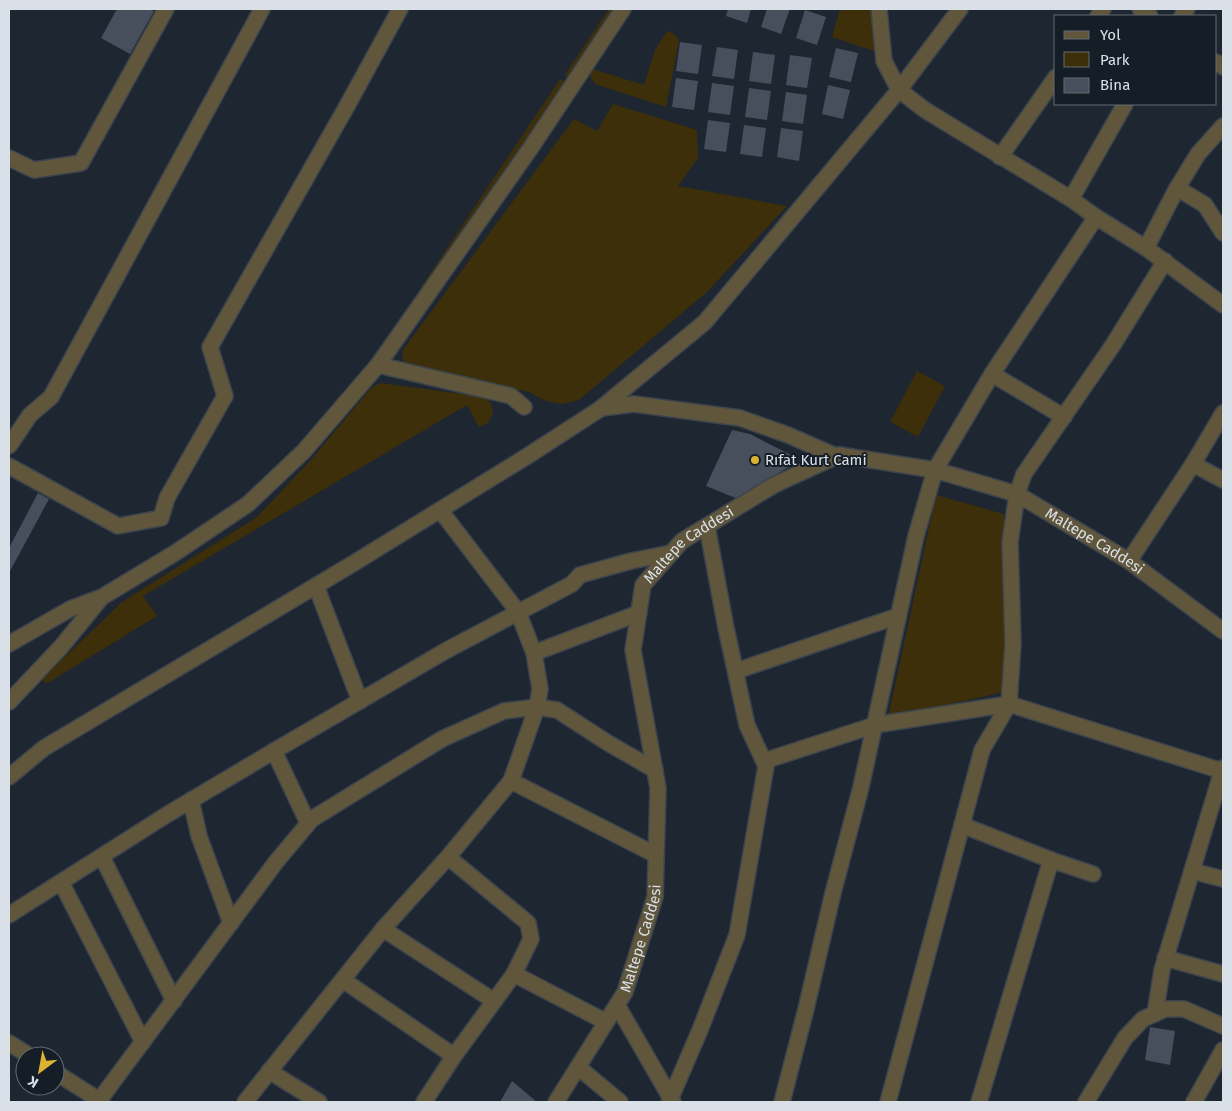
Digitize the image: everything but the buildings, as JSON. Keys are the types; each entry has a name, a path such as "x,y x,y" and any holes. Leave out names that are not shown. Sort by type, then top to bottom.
{"street":[{"path":"9,158 34,170 81,163 166,9"},
{"path":"9,446 30,415 51,397 262,9"},
{"path":"9,466 118,526 161,518 167,498 225,396 210,347 400,9"},
{"path":"9,644 70,609 102,597 174,553 248,504 304,451 378,365 530,149 623,9"},
{"path":"879,9 884,61 899,90 925,110 1071,199 1146,248 1223,305"},
{"path":"9,777 44,748 316,586 529,455 600,408 705,322 899,90 960,9"},
{"path":"1000,157 1054,80"},
{"path":"1071,199 1124,105"},
{"path":"1146,248 1177,188 1198,154 1222,131"},
{"path":"1177,188 1205,206 1223,233"},
{"path":"782,1102 833,893 862,787 916,536 935,470 992,374 1096,217"},
{"path":"888,1102 982,750 1008,704 1013,644 1010,542 1017,494 1024,474 1113,346 1165,262"},
{"path":"378,365 511,396 524,407"},
{"path":"992,374 1064,417"},
{"path":"600,408 634,404 740,418 788,435 836,456"},
{"path":"1129,561 1193,464 1223,413"},
{"name":"Maltepe Caddesi","path":"556,1102 625,992 654,897 658,788 633,650 643,585 682,541 774,484 839,455 935,470 1017,494 1129,561 1223,631"},
{"path":"1193,464 1223,480"},
{"path":"244,1102 383,929 448,857 511,782 537,707 540,689 534,653 518,612 440,510"},
{"path":"671,1101 737,935 766,766 747,725 707,526"},
{"path":"9,915 191,800 447,650 572,584 580,575 631,561 671,553"},
{"path":"316,586 360,701"},
{"path":"9,702 61,647 102,597"},
{"path":"534,653 639,613"},
{"path":"736,671 898,616"},
{"path":"764,761 874,725 1008,704 1222,774 1165,958 1155,1014"},
{"path":"65,1079 100,1102 276,862 308,823 442,739 504,711 537,707 557,710 608,743 655,770"},
{"path":"274,751 308,823"},
{"path":"511,782 656,855"},
{"path":"191,800 200,836 231,923"},
{"path":"962,825 1050,860 1093,874"},
{"path":"102,857 174,1002"},
{"path":"424,1102 454,1056 514,974 531,939 528,923 448,857"},
{"path":"979,1102 1050,860"},
{"path":"1192,871 1223,879"},
{"path":"61,882 143,1042"},
{"path":"383,929 494,1001"},
{"path":"1165,958 1223,974"},
{"path":"514,974 606,1022"},
{"path":"343,980 454,1056"},
{"path":"617,1005 671,1101"},
{"path":"1086,1102 1125,1038 1143,1019 1165,1009 1184,1009 1223,1026"},
{"path":"1194,1102 1223,1050"},
{"path":"578,1067 620,1102"},
{"path":"269,1070 319,1102"}],"green space":[{"path":"609,9 618,9 571,79 565,74"},
{"path":"840,9 872,9 877,52 832,37"},
{"path":"667,31 673,33 679,41 666,107 595,84 590,76 592,69 644,85 655,50"},
{"path":"560,79 567,83 423,290 421,287"},
{"path":"613,104 697,130 698,158 678,186 787,206 707,292 579,400 562,404 546,401 529,392 424,372 404,363 402,351 574,119 597,131"},
{"path":"917,371 945,386 918,437 890,422"},
{"path":"380,383 485,397 491,403 493,414 488,423 479,427 467,405 143,596 157,616 46,684 42,679 122,602 257,517 309,462 371,388"},
{"path":"936,495 1004,514 1004,692 888,718"}],"place":[{"name":"Rıfat Kurt Cami","path":"755,460"}]}
